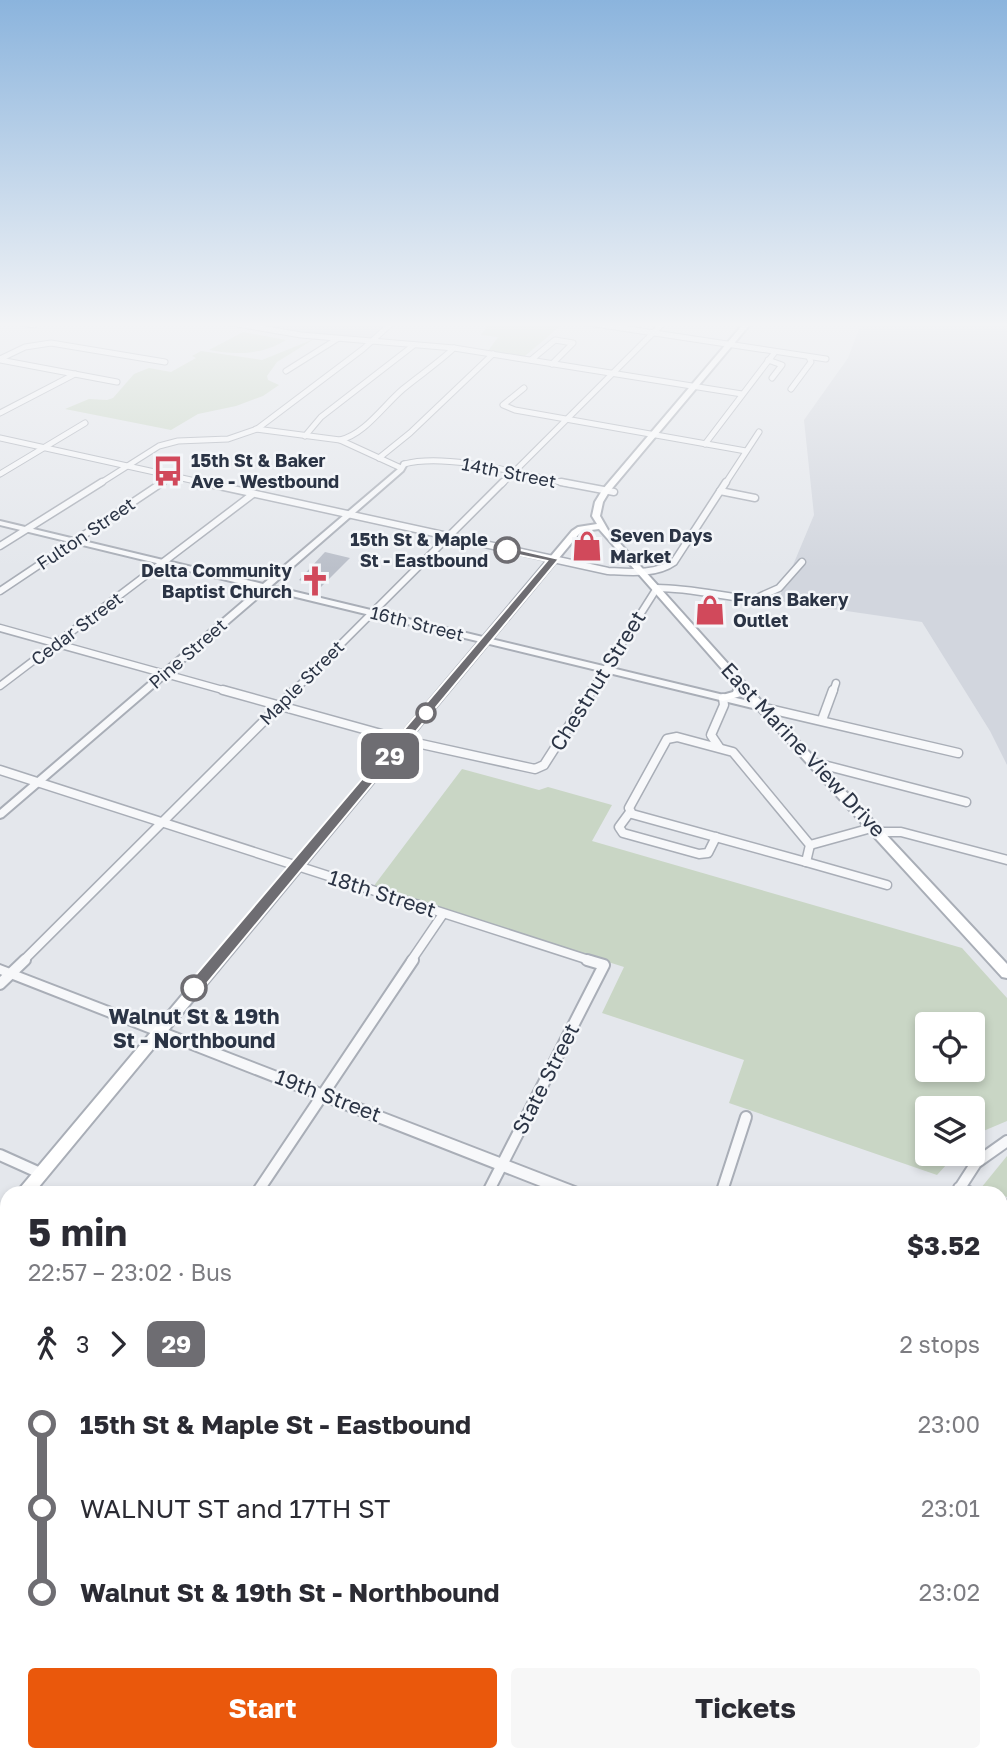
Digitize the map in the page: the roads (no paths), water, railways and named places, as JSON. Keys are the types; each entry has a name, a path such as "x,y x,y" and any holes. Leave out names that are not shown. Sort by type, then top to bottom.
{"main road":[{"path":"29,1186 575,533 581,529 600,526 610,492 684,404"},
{"name":"East Marine View Drive","path":"600,526 761,707 816,763 1007,973"},
{"path":"723,698 737,694 742,684"}],"street":[{"path":"0,414 18,404"},
{"path":"0,546 169,442 228,440 256,429 287,404"},
{"path":"306,436 321,417 337,404"},
{"path":"340,440 352,437 387,404"},
{"path":"379,458 410,433 439,404"},
{"path":"504,404 515,410 746,451"},
{"name":"Maple Street","path":"0,984 5,971 162,822 581,404"},
{"path":"705,444 734,404"},
{"path":"0,474 85,423"},
{"path":"256,429 340,440 403,466"},
{"path":"0,438 608,571 641,572 674,562 759,432"},
{"name":"14th Street","path":"403,466 429,459 610,492"},
{"name":"Pine Street","path":"0,815 403,466"},
{"name":"Fulton Street","path":"0,591 172,476"},
{"path":"720,491 755,498"},
{"name":"Cedar Street","path":"0,686 253,494"},
{"name":"16th Street","path":"0,523 958,753"},
{"path":"747,600 771,595 784,586 802,562"},
{"path":"657,588 687,588 747,600 774,601"},
{"name":"Chestnut Street","path":"403,740 535,769 544,765 657,588"},
{"path":"0,628 403,740"},
{"path":"822,720 836,683"},
{"path":"719,747 711,735 724,705 723,698"},
{"path":"716,837 708,853 699,854 623,833 619,827 630,813 629,808 669,737 733,752 810,845"},
{"path":"816,763 966,802"},
{"name":"18th Street","path":"0,770 604,965"},
{"path":"630,813 887,885"},
{"path":"810,845 877,829 901,832 1007,860"},
{"path":"806,862 810,845"},
{"path":"261,1186 443,914"},
{"name":"State Street","path":"491,1186 604,965"},
{"name":"19th Street","path":"5,971 558,1186"},
{"path":"724,1186 747,1117"},
{"path":"961,1186 976,1163 1007,1141"},
{"path":"0,1155 40,1173"}],"place":[{"name":"15th St & Baker Ave - Westbound","path":"168,471"},
{"name":"Seven Days Market","path":"587,546"},
{"name":"15th St & Maple St - Eastbound","path":"507,550"},
{"name":"Delta Community Baptist Church","path":"315,581"},
{"name":"Frans Bakery Outlet","path":"710,610"},
{"name":"Walnut St & 19th St - Northbound","path":"194,988"}]}
